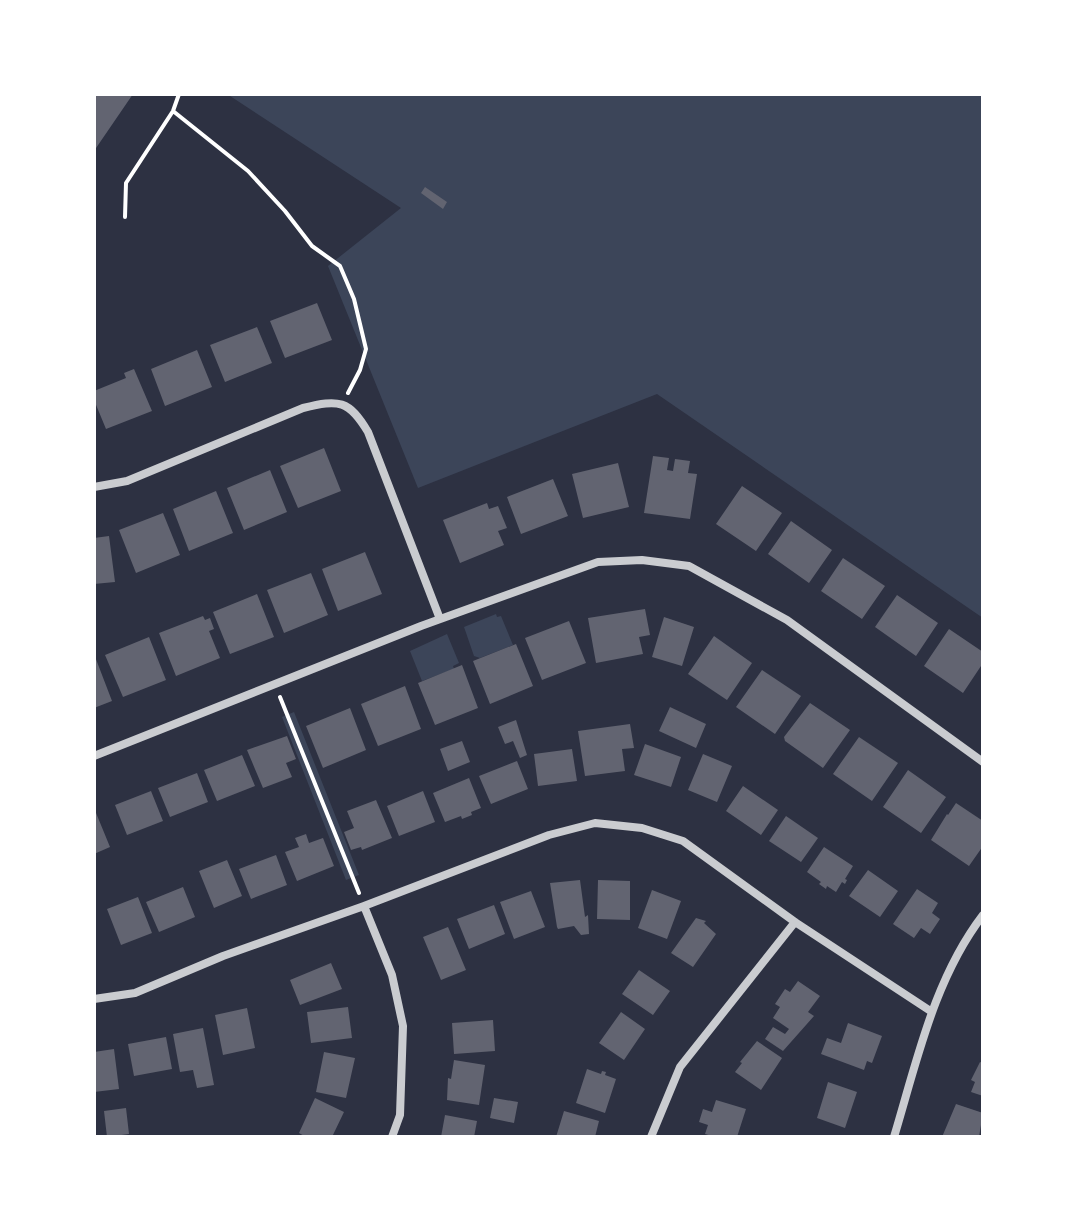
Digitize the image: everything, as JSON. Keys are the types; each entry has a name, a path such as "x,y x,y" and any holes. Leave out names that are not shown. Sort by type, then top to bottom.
{"street":[{"path":"94,487 127,481 303,408 323,402 343,402 358,415 368,432 440,619"},
{"path":"94,756 440,619 598,562 642,560 689,566 787,620 983,762"},
{"path":"94,999 135,993 223,956 549,835 595,823 642,828 683,841 795,922 932,1012"},
{"path":"364,906 392,975 403,1026 400,1115 392,1137"},
{"path":"894,1137 932,1012 963,941 983,915"},
{"path":"651,1137 680,1067 795,922"}],"path":[{"path":"125,217 126,183 173,111 179,94"},
{"path":"173,111 248,171 312,246 340,266 354,299 366,349 360,370 343,402"},
{"path":"275,684 364,906"}],"shaded area":[{"path":"227,94 983,94 983,618 657,394 418,488 328,266 401,208"},
{"path":"496,614 497,617 501,616 513,645 480,658 474,656 464,627"},
{"path":"447,634 459,663 453,666 454,669 422,681 410,651"},
{"path":"294,712 359,875 346,880 282,717"}],"building":[{"path":"94,94 133,94 94,151"},
{"path":"425,187 447,202 443,209 421,193"},
{"path":"317,303 332,340 285,358 270,321"},
{"path":"257,327 272,363 225,382 210,345"},
{"path":"197,350 212,387 165,406 151,369"},
{"path":"134,369 152,411 106,429 94,400 94,391 126,378 124,373"},
{"path":"324,448 341,491 298,508 280,466"},
{"path":"653,456 669,458 667,470 673,471 675,459 690,461 688,473 697,474 690,519 644,513"},
{"path":"618,463 629,507 583,518 572,474"},
{"path":"270,470 287,512 244,530 227,488"},
{"path":"553,479 568,516 521,534 507,497"},
{"path":"742,486 782,513 756,551 716,524"},
{"path":"216,491 233,533 189,551 173,509"},
{"path":"487,503 489,509 498,506 507,528 498,531 504,545 460,563 443,520"},
{"path":"163,513 180,555 136,573 119,530"},
{"path":"791,521 832,550 809,583 768,554"},
{"path":"109,536 115,582 94,584 94,538"},
{"path":"365,552 382,594 338,611 322,569"},
{"path":"843,558 885,586 862,619 821,591"},
{"path":"311,573 328,615 284,633 267,590"},
{"path":"257,594 274,637 230,654 213,612"},
{"path":"897,595 938,623 916,656 875,627"},
{"path":"645,609 650,635 639,637 643,654 596,663 588,618"},
{"path":"203,616 205,620 210,618 214,629 209,631 220,658 176,676 159,633"},
{"path":"664,617 694,627 682,666 652,657"},
{"path":"569,621 586,663 542,680 525,638"},
{"path":"949,629 983,652 983,663 963,693 924,666"},
{"path":"714,636 752,663 727,700 688,674"},
{"path":"149,637 166,680 123,697 105,655"},
{"path":"516,644 533,686 490,704 473,661"},
{"path":"94,654 112,701 94,708"},
{"path":"462,665 478,708 435,725 418,683"},
{"path":"762,670 801,696 775,734 736,707"},
{"path":"405,686 421,729 378,746 361,704"},
{"path":"810,703 850,730 823,768 785,741 784,737"},
{"path":"670,707 706,724 696,748 659,731"},
{"path":"350,708 366,750 323,768 306,726"},
{"path":"516,720 527,755 520,758 513,741 505,744 498,727"},
{"path":"630,724 634,748 622,749 625,771 585,776 578,731"},
{"path":"287,736 296,759 286,763 292,777 263,788 247,750"},
{"path":"859,737 898,763 872,801 833,774"},
{"path":"462,741 470,762 448,771 440,749"},
{"path":"645,744 681,757 671,787 634,775"},
{"path":"572,749 577,781 538,786 534,754"},
{"path":"703,754 732,766 717,802 688,790"},
{"path":"242,755 255,786 217,801 204,770"},
{"path":"517,761 528,789 491,804 479,776"},
{"path":"908,770 946,797 921,833 883,807"},
{"path":"197,773 208,802 170,817 158,788"},
{"path":"469,778 481,808 462,819 461,816 445,822 433,793"},
{"path":"743,786 778,810 761,835 726,811"},
{"path":"151,791 163,821 127,835 115,805"},
{"path":"423,791 435,822 399,836 387,806"},
{"path":"376,800 392,838 362,850 361,847 351,850 344,832 354,828 347,811"},
{"path":"956,803 983,821 983,846 969,866 931,840"},
{"path":"94,808 110,847 94,854"},
{"path":"786,816 818,838 801,862 769,841"},
{"path":"306,834 309,843 323,838 334,866 297,881 285,852 299,847 295,838"},
{"path":"824,847 853,866 845,884 842,882 836,892 827,886 826,889 807,872"},
{"path":"276,855 287,885 251,899 239,869"},
{"path":"227,860 242,896 214,908 199,871"},
{"path":"868,870 898,891 880,917 849,896"},
{"path":"580,880 589,934 581,935 574,926 558,929 550,883"},
{"path":"598,880 630,881 630,920 597,919"},
{"path":"183,887 195,917 159,932 146,902"},
{"path":"917,889 938,903 932,913 940,919 930,934 921,928 914,938 893,924"},
{"path":"652,890 681,901 667,939 638,928"},
{"path":"531,891 545,927 514,939 500,902"},
{"path":"138,897 152,933 121,945 107,909"},
{"path":"494,905 505,934 469,949 457,919"},
{"path":"696,918 706,921 704,923 716,934 693,967 671,953"},
{"path":"448,927 466,970 441,980 423,937"},
{"path":"331,963 342,989 300,1005 290,980"},
{"path":"639,970 670,991 653,1015 622,994"},
{"path":"798,981 820,996 808,1012 814,1016 783,1051 765,1039 773,1027 785,1034 789,1029 773,1018 780,1007 775,1004 785,989 790,992"},
{"path":"348,1007 352,1038 311,1043 307,1012"},
{"path":"247,1008 255,1048 223,1055 215,1015"},
{"path":"621,1012 645,1029 624,1060 599,1043"},
{"path":"493,1020 495,1051 454,1054 452,1023"},
{"path":"848,1023 882,1036 872,1063 867,1061 864,1070 821,1054 827,1038 841,1043"},
{"path":"203,1028 214,1085 197,1088 193,1070 180,1072 173,1034"},
{"path":"166,1037 172,1069 134,1076 128,1044"},
{"path":"757,1041 782,1058 761,1090 735,1072"},
{"path":"114,1049 119,1089 94,1092 94,1052"},
{"path":"324,1052 355,1058 346,1098 316,1092"},
{"path":"454,1060 485,1065 479,1105 447,1100 448,1078 451,1079"},
{"path":"980,1062 983,1063 983,1096 971,1092 975,1082 971,1080"},
{"path":"587,1069 601,1074 602,1071 606,1072 605,1075 616,1079 605,1113 576,1103"},
{"path":"828,1082 857,1092 845,1128 817,1118"},
{"path":"315,1098 344,1112 332,1137 306,1137 299,1133"},
{"path":"494,1098 518,1102 514,1123 490,1118"},
{"path":"716,1100 746,1109 737,1137 705,1134 708,1125 699,1122 703,1109 712,1112"},
{"path":"956,1104 983,1113 979,1137 942,1137"},
{"path":"126,1108 129,1134 107,1137 104,1111"},
{"path":"564,1111 599,1121 595,1137 556,1137"},
{"path":"445,1115 477,1121 474,1137 441,1137"}]}
